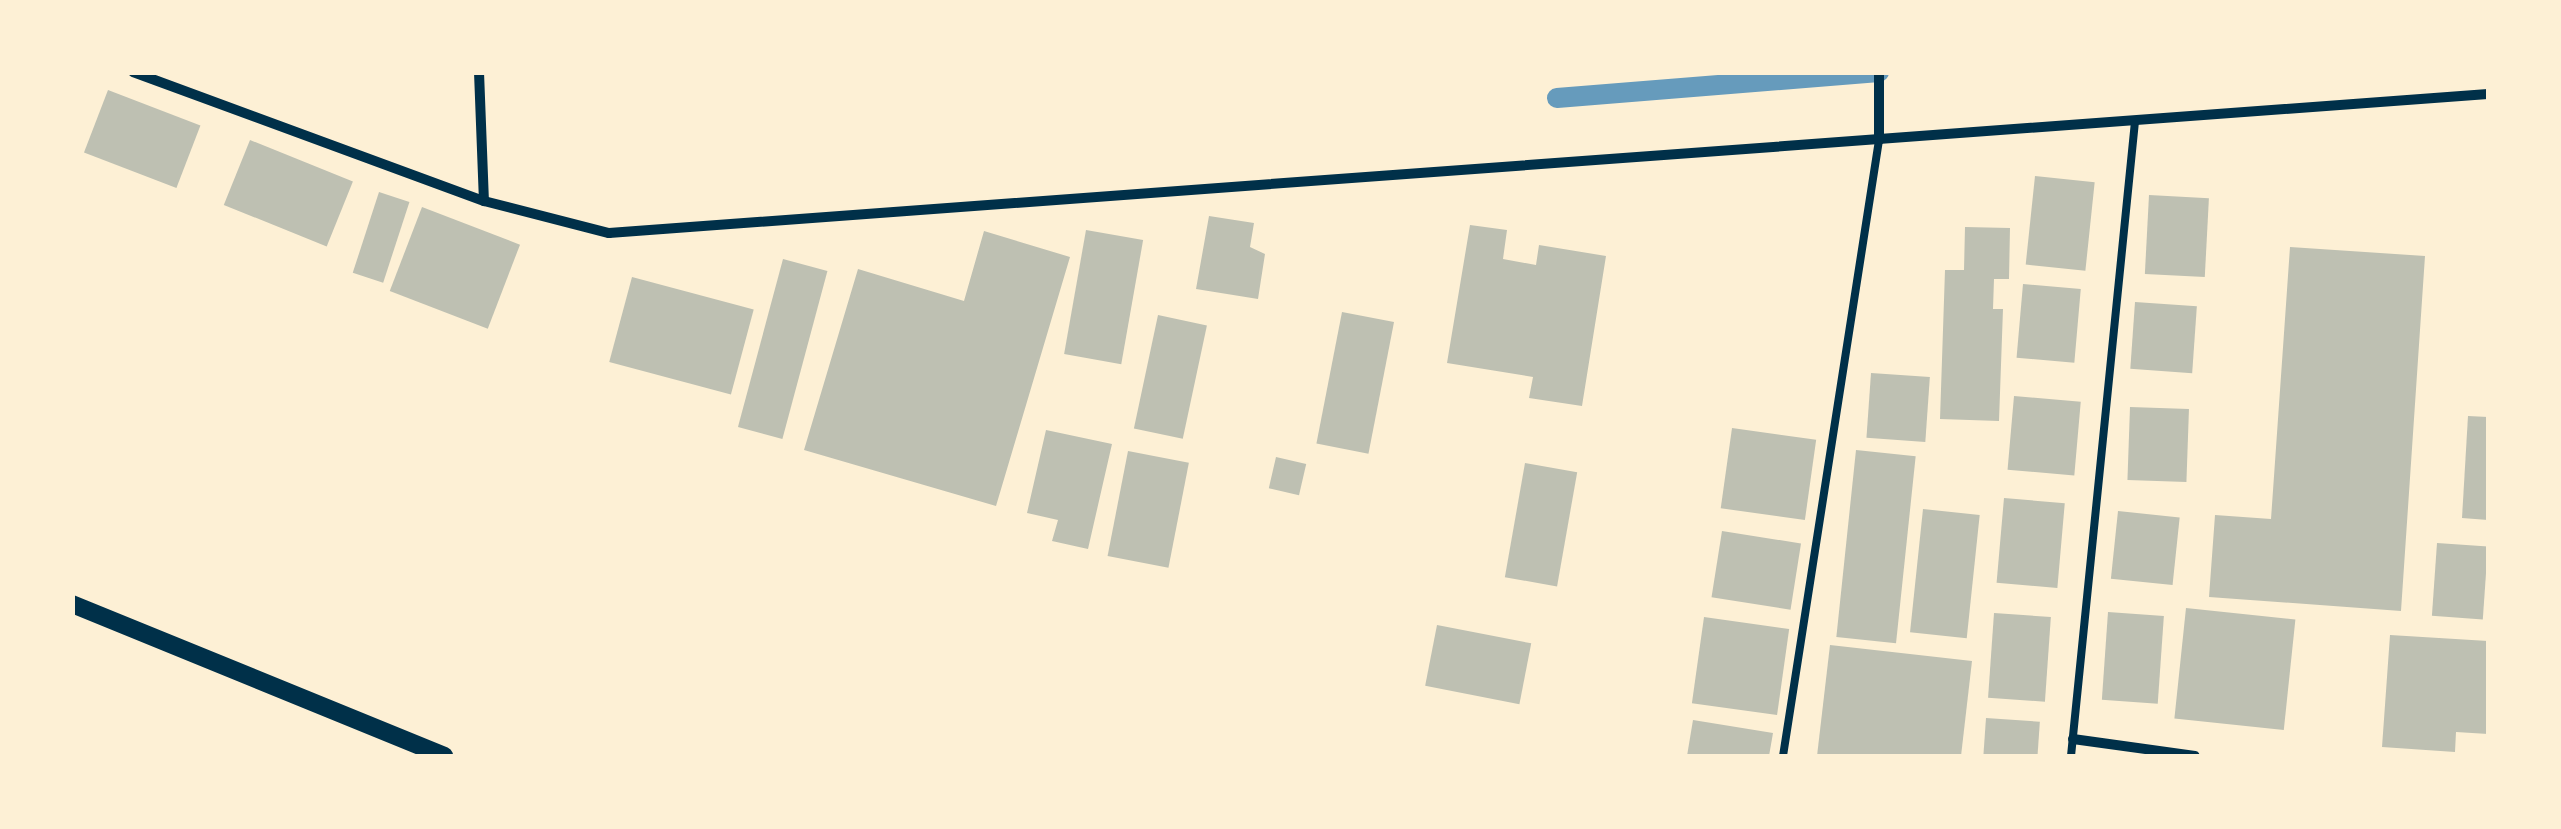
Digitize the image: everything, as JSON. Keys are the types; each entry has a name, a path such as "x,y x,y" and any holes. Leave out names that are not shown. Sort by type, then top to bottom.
{"street":[{"path":"134,72 484,200 610,232 2488,94"},
{"path":"479,72 484,200"},
{"path":"1878,72 1879,140"},
{"path":"72,604 444,756"},
{"path":"2073,738 2195,756"}],"lane":[{"path":"2072,756 2135,121"},
{"path":"1783,756 1879,140"}],"building":[{"path":"108,90 200,125 176,188 84,153"},
{"path":"250,140 353,182 327,246 224,205"},
{"path":"2035,176 2095,182 2085,271 2026,265"},
{"path":"379,192 409,202 383,283 353,273"},
{"path":"2149,195 2209,198 2205,277 2145,274"},
{"path":"422,207 520,245 488,329 390,291"},
{"path":"1209,216 1254,223 1250,247 1265,254 1258,299 1196,289"},
{"path":"1470,225 1507,230 1503,259 1536,265 1539,245 1606,256 1582,406 1529,398 1533,377 1447,363"},
{"path":"1965,227 2010,228 2009,279 1994,279 1993,309 2003,309 1999,421 1940,419 1945,270 1964,270"},
{"path":"1086,230 1143,240 1121,364 1064,354"},
{"path":"984,231 1070,257 996,506 804,450 858,269 964,301"},
{"path":"2290,247 2425,256 2401,611 2209,597 2215,515 2271,519"},
{"path":"783,259 827,271 782,439 738,427"},
{"path":"632,277 754,310 731,395 609,362"},
{"path":"2023,284 2081,289 2074,363 2017,358"},
{"path":"2135,302 2197,306 2192,373 2130,369"},
{"path":"1342,312 1394,322 1368,454 1316,444"},
{"path":"1158,315 1207,325 1183,439 1134,428"},
{"path":"1871,373 1930,377 1925,442 1866,438"},
{"path":"2014,396 2081,402 2074,476 2008,470"},
{"path":"2130,407 2189,409 2186,482 2127,480"},
{"path":"2468,416 2488,417 2488,520 2462,518"},
{"path":"1732,428 1816,440 1805,520 1721,508"},
{"path":"1046,430 1112,444 1088,549 1052,541 1058,520 1027,513"},
{"path":"1856,450 1916,456 1896,643 1836,637"},
{"path":"1128,451 1189,463 1168,568 1108,556"},
{"path":"1276,457 1306,464 1299,495 1269,488"},
{"path":"1525,463 1577,472 1557,586 1505,577"},
{"path":"2004,498 2065,503 2057,588 1997,583"},
{"path":"1923,509 1980,515 1967,638 1910,632"},
{"path":"2118,511 2180,517 2173,585 2111,579"},
{"path":"1722,531 1801,544 1791,610 1712,597"},
{"path":"2437,543 2488,547 2483,619 2432,616"},
{"path":"2186,608 2295,619 2284,730 2174,718"},
{"path":"2108,612 2164,616 2158,704 2102,700"},
{"path":"1994,613 2051,617 2045,702 1988,698"},
{"path":"1704,617 1789,629 1777,715 1692,703"},
{"path":"1437,625 1531,643 1519,704 1425,686"},
{"path":"2390,635 2488,641 2488,734 2456,732 2455,752 2382,747"},
{"path":"1830,645 1972,661 1961,756 1817,756"},
{"path":"1986,718 2040,722 2037,756 1983,756"},
{"path":"1693,720 1773,733 1769,756 1687,756"}],"waterway":[{"path":"1557,98 1879,72"}]}
